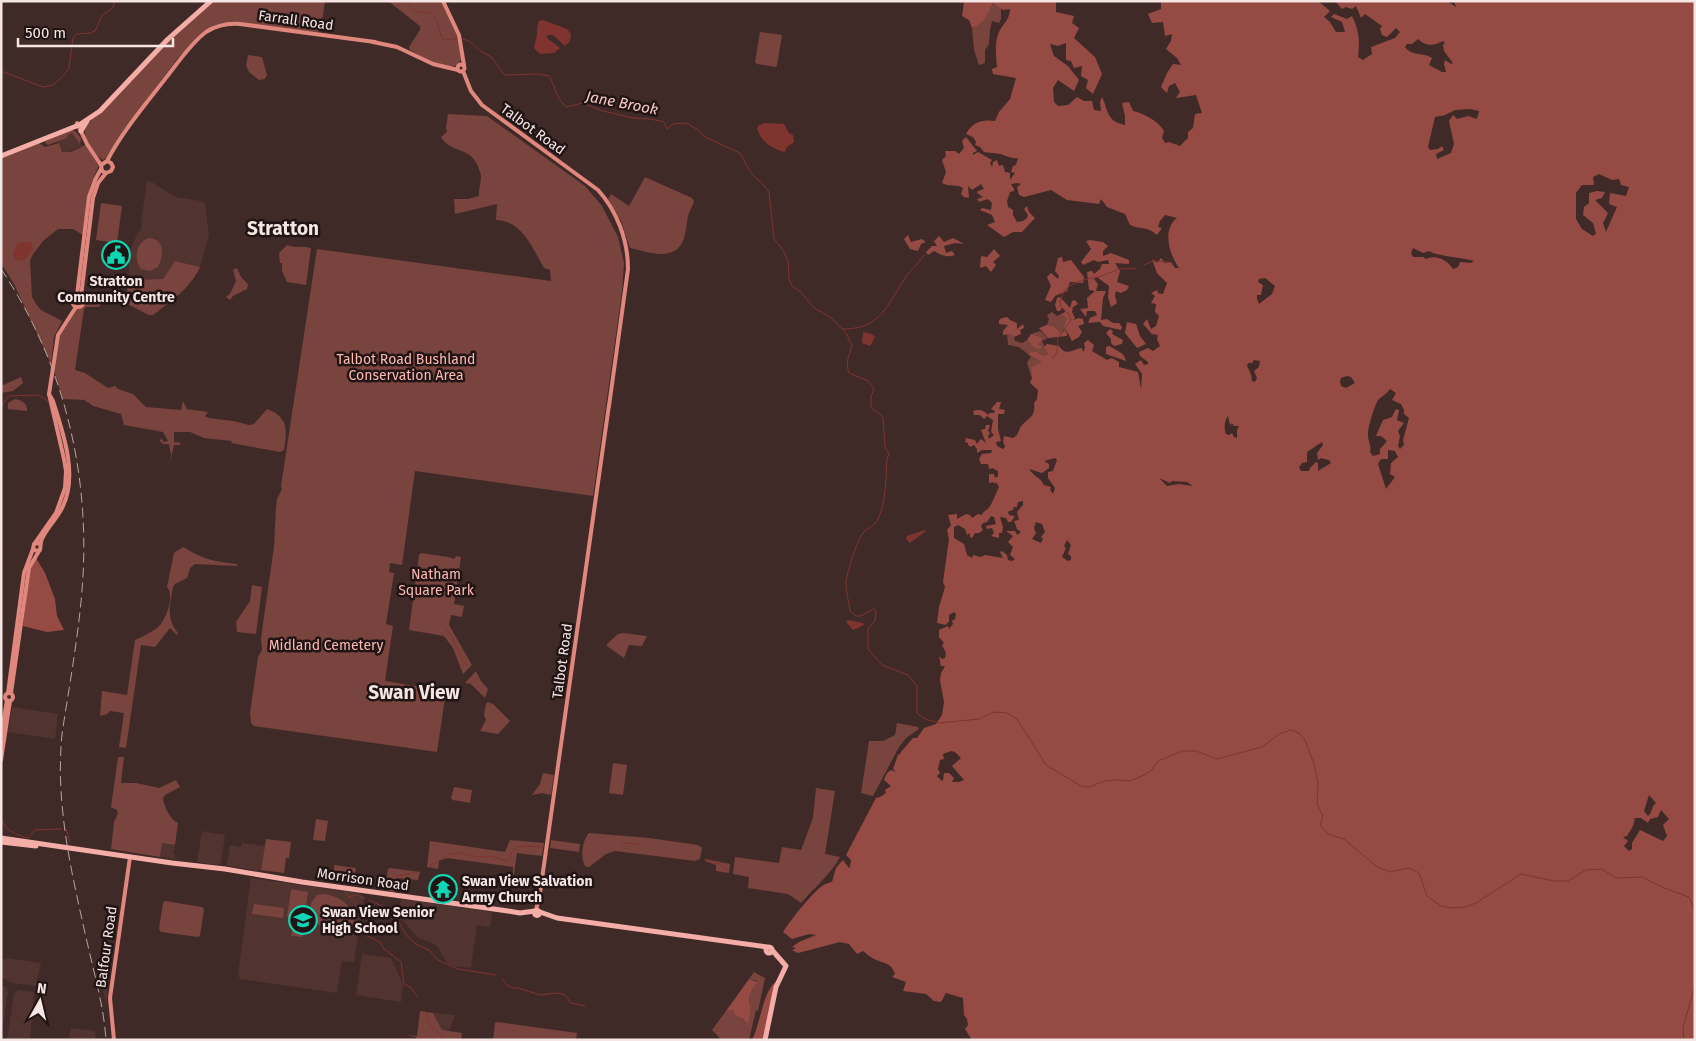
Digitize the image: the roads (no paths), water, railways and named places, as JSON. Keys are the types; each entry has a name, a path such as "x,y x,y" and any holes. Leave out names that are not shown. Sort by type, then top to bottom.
{"main road":[{"path":"1,154 78,128 100,111 168,39 211,1"},
{"name":"Talbot Road","path":"444,1 460,39 462,55 460,68 474,96 486,108 596,189 608,204 621,229 628,262 539,912"},
{"name":"Farrall Road","path":"79,296 89,197 95,180 136,116 184,55 213,28 225,24 240,24 375,42 397,47 433,64 460,68"},
{"path":"78,128 109,101"},
{"path":"78,128 95,155 105,164 106,173"},
{"name":"Farrall Road","path":"79,296 94,198 98,183 106,173 112,170 105,164"},
{"path":"9,693 24,573 33,549 32,546 56,513 64,492 66,471 50,394 57,340 75,306 73,298 79,296 84,300 84,304 81,307 75,306"},
{"path":"1,737 8,701 5,696 9,693 29,568 41,547 42,538 59,515 65,503 68,489 69,466 54,400 50,394"},
{"path":"60,426 58,426 60,442"},
{"path":"35,543 40,544"},
{"path":"33,549 39,551"},
{"path":"1,760 7,707"},
{"name":"Morrison Road","path":"1,840 224,868 525,912 539,912 557,918 757,946 770,951 786,964 776,987 765,1040"},
{"name":"Balfour Road","path":"114,1040 110,998 130,857"}],"waterway":[{"name":"Jane Brook","path":"1,71 43,87 53,85 69,68 73,38 77,34 95,31 102,15 114,6 113,1"},
{"name":"Jane Brook","path":"406,1 414,10 431,13 436,20 443,40 457,39"},
{"name":"Jane Brook","path":"461,39 470,42 491,57 505,75 538,74 549,76 558,97 567,107 582,103 603,111 633,118 664,122 667,129 673,124 687,123 705,137 740,153 749,170 769,192 774,239 783,250 788,261 789,279 792,286 801,292 813,307 831,318 846,333 852,345 847,362 849,373 868,381 874,388 871,397 871,407 883,417 885,447 889,454 883,502 878,518 863,533 858,543 848,573 846,591 850,611 856,616 861,616 873,609 876,611 875,621 868,629 868,649 882,665 908,675 917,686 917,713 925,719 939,723 979,719 994,712 1007,713 1017,719 1046,765 1081,786 1089,787 1104,781 1130,781 1151,771 1158,761 1182,751 1196,751 1217,759 1262,747 1279,734 1291,730 1299,733 1305,740 1314,764 1318,783 1317,804 1323,816 1320,825 1328,834 1344,839 1376,866 1390,872 1409,868 1419,873 1427,896 1441,906 1465,907 1476,903 1521,874 1554,881 1568,881 1586,870 1602,869 1616,878 1642,877 1664,888 1689,897 1695,911"},
{"path":"843,329 859,328 871,323 880,315 888,306 908,274 925,255"},
{"path":"1144,265 1153,261 1168,262"},
{"path":"1052,359 1057,352 1058,338 1071,320 1069,314 1060,306 1064,292 1081,281 1118,270 1136,268"},
{"path":"1,407 8,396 39,395 48,401"},
{"path":"444,628 450,633 465,664 468,665"},
{"path":"1,810 1,816"},
{"path":"1,819 12,832 28,838 35,830 61,829"},
{"path":"66,829 70,842"},
{"path":"621,843 641,844"},
{"path":"430,866 450,854 459,853 478,857 492,856 505,861 509,859 511,853 518,847 543,847"},
{"path":"705,860 719,864 728,870"},
{"path":"389,886 396,876 417,872"},
{"path":"345,891 349,897 357,895 364,898"},
{"path":"349,897 356,904 356,932"},
{"path":"369,900 394,914 407,936 416,944 429,950 438,960 458,969 496,975"},
{"path":"365,935 380,942 383,948 401,962 404,984 410,987 417,996"},
{"path":"502,979 508,986 513,988 540,995 558,993 565,995 571,1003 585,1006"},
{"path":"1684,1040 1683,1027 1695,986"},
{"path":"426,1012 430,1024 444,1040"}],"railway":[{"path":"1,269 22,304 40,340 55,377 76,455 84,535 83,576 77,635 62,734 61,788 66,840 101,1004 106,1040"}],"place":[{"name":"Stratton Community Centre","path":"116,255"},
{"name":"Swan View Salvation Army Church","path":"443,889"},
{"name":"Swan View Senior High School","path":"303,920"}],"district":[{"name":"Stratton","path":"283,228"},
{"name":"Swan View","path":"414,692"}],"park label":[{"name":"Talbot Road Bushland Conservation Area","path":"406,368"},
{"name":"Natham Square Park","path":"436,582"},
{"name":"Midland Cemetery","path":"326,645"}]}
